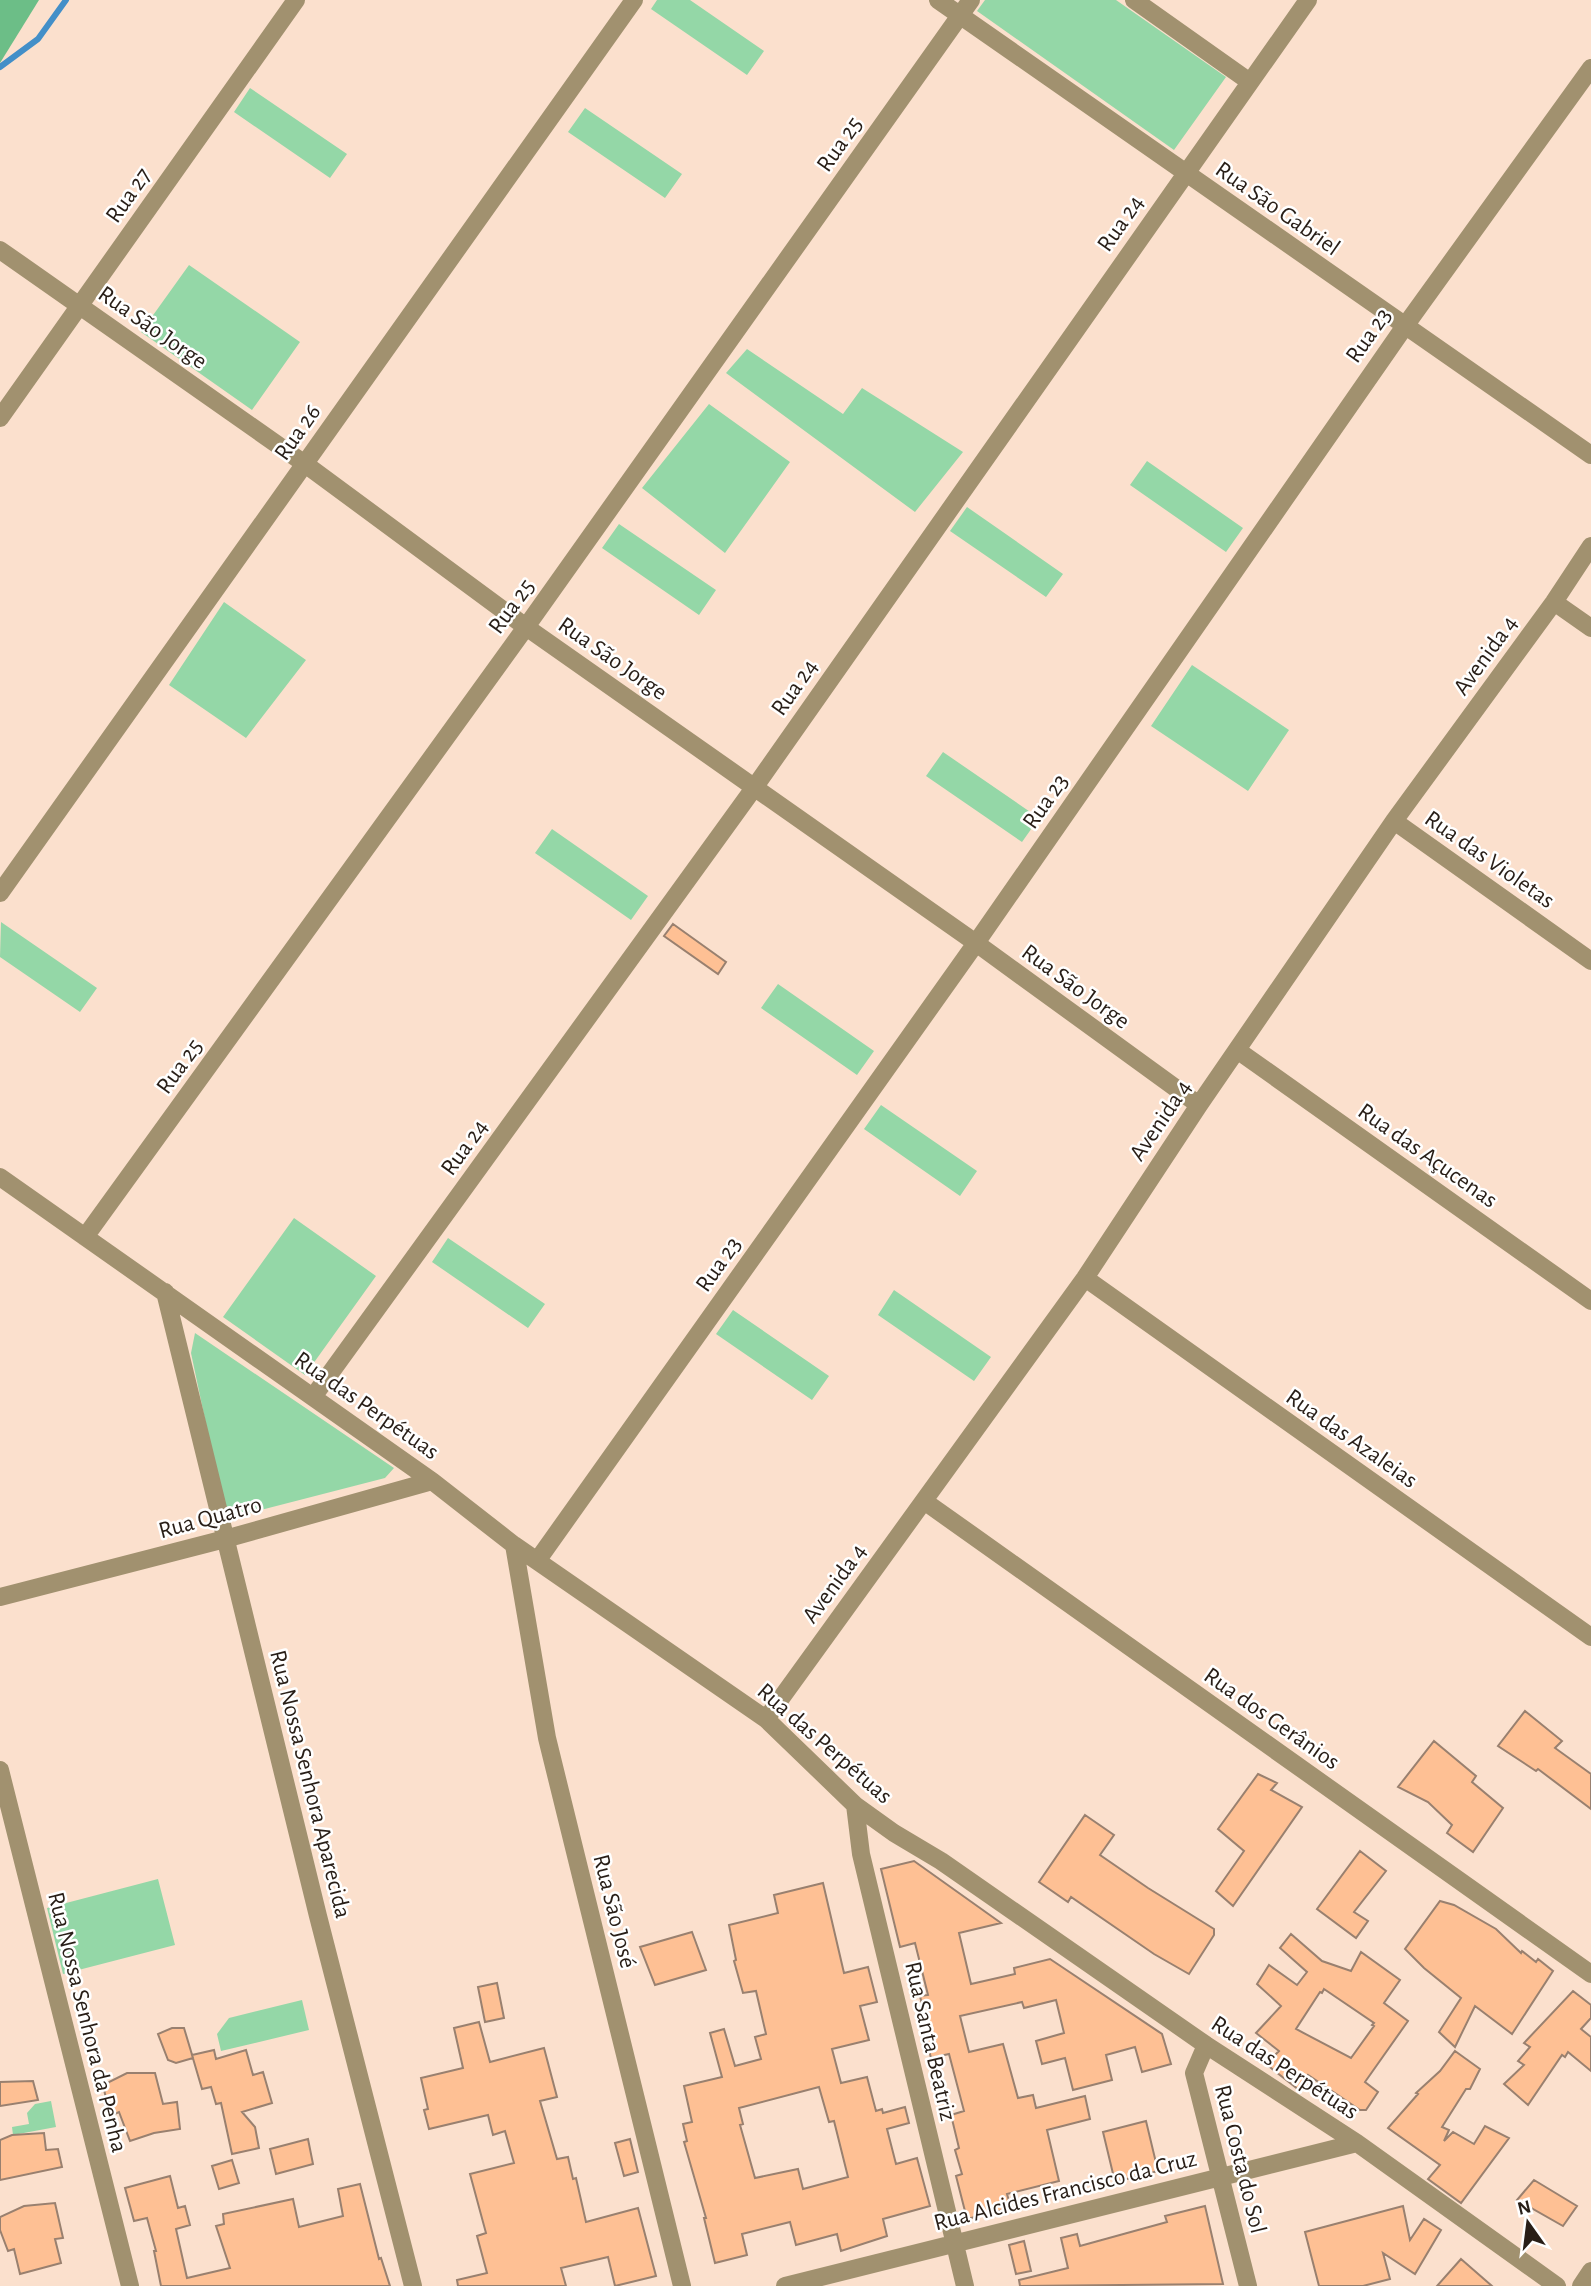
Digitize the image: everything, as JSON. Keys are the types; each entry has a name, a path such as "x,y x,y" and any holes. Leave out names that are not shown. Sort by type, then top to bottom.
{"street":[{"name":"Rua 27","path":"0,418 296,0"},
{"name":"Rua 26","path":"0,892 634,0"},
{"name":"Rua São Gabriel","path":"938,0 1591,455"},
{"name":"Rua 25","path":"85,1237 526,627 971,0"},
{"path":"1134,0 1250,82"},
{"name":"Rua 24","path":"313,1397 754,788 1308,0"},
{"name":"Rua 23","path":"537,1561 976,943 1405,326 1591,68"},
{"name":"Rua São Jorge","path":"0,250 304,464 526,627 976,943 1199,1105"},
{"name":"Avenida 4","path":"766,1719 1085,1278 1199,1105 1394,821 1554,602 1591,546"},
{"path":"1554,602 1591,628"},
{"name":"Rua das Violetas","path":"1394,821 1591,961"},
{"name":"Rua das Açucenas","path":"1237,1050 1591,1301"},
{"name":"Rua das Perpétuas","path":"0,1177 432,1481 514,1545 766,1719 855,1805 894,1833 941,1861 1206,2045 1357,2143 1540,2280 1557,2286"},
{"name":"Rua das Azaleias","path":"1085,1278 1591,1637"},
{"name":"Rua Nossa Senhora Aparecida","path":"165,1293 321,1929 412,2286"},
{"name":"Rua Quatro","path":"0,1597 225,1539 432,1481"},
{"name":"Rua dos Gerânios","path":"924,1501 1591,1974"},
{"name":"Rua São José","path":"514,1545 547,1738 682,2286"},
{"name":"Rua Nossa Senhora da Penha","path":"0,1770 130,2286"},
{"name":"Rua Santa Beatriz","path":"855,1805 861,1854 965,2286"},
{"name":"Rua Costa do Sol","path":"1206,2045 1194,2073 1248,2286"},
{"name":"Rua Alcides Francisco da Cruz","path":"785,2286 1357,2143"},
{"path":"1581,2286 1591,2272"}],"green space":[{"path":"0,0 39,0 0,63"},
{"path":"657,0 690,0 764,51 747,75 651,9"},
{"path":"985,0 1116,0 1226,77 1174,150 977,11"},
{"path":"250,88 347,154 330,178 234,112"},
{"path":"585,108 682,174 665,198 568,132"},
{"path":"189,265 300,342 252,410 141,332"},
{"path":"747,349 843,414 862,388 963,452 915,512 726,373"},
{"path":"709,404 790,462 725,553 642,488"},
{"path":"1147,461 1243,528 1226,552 1130,485"},
{"path":"967,507 1063,574 1046,597 950,531"},
{"path":"619,524 716,590 699,615 602,548"},
{"path":"224,602 306,660 246,738 169,685"},
{"path":"1192,665 1289,730 1248,791 1151,726"},
{"path":"943,752 1039,818 1022,842 926,776"},
{"path":"552,829 648,896 631,920 535,853"},
{"path":"1,922 97,988 80,1012 0,957"},
{"path":"778,984 874,1051 857,1075 761,1008"},
{"path":"881,1105 977,1171 960,1196 864,1129"},
{"path":"294,1218 376,1276 305,1375 223,1317"},
{"path":"448,1238 545,1304 528,1328 432,1262"},
{"path":"894,1290 991,1357 974,1381 878,1315"},
{"path":"733,1310 829,1376 812,1400 716,1334"},
{"path":"195,1333 394,1468 385,1478 226,1519 191,1353"},
{"path":"158,1879 175,1945 63,1974 47,1908"},
{"path":"302,2000 309,2030 221,2051 217,2034 229,2018"},
{"path":"51,2101 56,2127 13,2135 12,2127 29,2124 27,2113 35,2104"}],"building":[{"path":"673,924 726,962 718,974 664,936"},
{"path":"1525,1711 1562,1741 1555,1748 1591,1774 1591,1809 1538,1769 1536,1771 1498,1746"},
{"path":"1434,1741 1476,1776 1472,1782 1503,1808 1473,1852 1447,1833 1452,1825 1428,1802 1398,1787"},
{"path":"1258,1774 1277,1783 1271,1790 1302,1807 1233,1906 1216,1891 1244,1851 1218,1829"},
{"path":"1085,1815 1114,1835 1100,1855 1214,1929 1214,1935 1189,1974 1154,1954 1071,1897 1068,1902 1039,1882"},
{"path":"1360,1851 1386,1871 1354,1912 1368,1921 1356,1938 1317,1909"},
{"path":"914,1861 1001,1923 959,1933 971,1984 1015,1974 1014,1968 1050,1959 1162,2034 1171,2064 1142,2072 1135,2047 1106,2055 1112,2080 1073,2090 1065,2058 1042,2064 1036,2041 1064,2033 1056,2000 1024,2008 1022,2002 960,2016 969,2052 1003,2044 1018,2098 1033,2095 1036,2108 1085,2096 1090,2119 1047,2130 1059,2181 1007,2194 1011,2208 967,2219 956,2176 962,2174 955,2150 959,2148 951,2115 964,2111 949,2054 931,2058 923,2027 927,2026 920,1996 928,1995 915,1943 900,1947 881,1869"},
{"path":"823,1883 844,1973 868,1967 877,2002 860,2006 869,2040 832,2049 841,2083 867,2077 876,2111 882,2109 883,2113 905,2107 909,2123 887,2129 896,2164 917,2158 930,2206 883,2219 887,2236 841,2251 837,2234 796,2245 790,2222 742,2234 747,2255 715,2263 706,2218 684,2142 687,2141 683,2124 692,2122 684,2086 722,2077 710,2033 724,2029 735,2066 761,2059 755,2037 766,2034 756,1991 743,1993 734,1961 736,1960 729,1925 778,1913 774,1895","holes":["819,2087 829,2122 834,2121 848,2177 803,2189 798,2169 755,2178 740,2125 743,2124 739,2108"]},
{"path":"1440,1901 1454,1905 1496,1929 1521,1953 1522,1951 1536,1962 1538,1959 1553,1971 1512,2034 1475,2006 1455,2047 1439,2032 1461,1998 1405,1949"},
{"path":"692,1932 706,1970 655,1985 640,1947"},
{"path":"1291,1934 1322,1961 1351,1971 1361,1952 1400,1980 1384,2003 1408,2021 1365,2082 1378,2092 1366,2110 1360,2110 1308,2075 1299,2090 1266,2064 1279,2051 1256,2033 1281,2006 1257,1984 1269,1965 1297,1985 1307,1972 1280,1948","holes":["1324,1989 1374,2023 1351,2058 1296,2029"]},
{"path":"497,1983 504,2018 485,2022 478,1987"},
{"path":"1573,1991 1591,2005 1591,2018 1581,2029 1591,2037 1591,2071 1568,2052 1565,2057 1562,2055 1528,2105 1504,2084 1524,2065 1518,2061 1530,2047 1524,2043"},
{"path":"479,2022 490,2062 544,2048 557,2097 540,2101 557,2159 568,2157 573,2179 576,2178 586,2222 638,2208 656,2276 615,2286 608,2257 561,2268 566,2286 458,2286 457,2280 487,2273 477,2236 486,2233 470,2174 514,2163 505,2131 493,2135 488,2115 429,2129 424,2110 428,2109 421,2078 463,2068 454,2028"},
{"path":"172,2028 184,2028 193,2058 176,2063 168,2060 158,2034"},
{"path":"214,2050 216,2059 246,2050 253,2075 263,2072 272,2103 242,2112 255,2127 259,2148 232,2154 221,2103 216,2104 211,2087 202,2089 192,2055"},
{"path":"1455,2051 1480,2069 1470,2089 1466,2089 1442,2127 1449,2130 1444,2141 1453,2132 1474,2144 1485,2126 1509,2138 1461,2203 1428,2179 1440,2165 1388,2128"},
{"path":"127,2073 155,2073 163,2104 177,2102 180,2129 154,2133 130,2141 119,2112 110,2116 103,2085"},
{"path":"33,2081 38,2100 0,2106 0,2082"},
{"path":"1146,2121 1158,2171 1115,2182 1103,2132"},
{"path":"44,2133 46,2150 58,2149 62,2167 0,2180 0,2140 12,2135"},
{"path":"308,2139 313,2164 276,2174 270,2149"},
{"path":"630,2139 638,2172 624,2176 615,2143"},
{"path":"232,2160 239,2183 219,2189 212,2166"},
{"path":"170,2176 178,2208 185,2206 190,2225 176,2229 187,2278 230,2268 216,2226 224,2224 223,2214 293,2199 299,2227 343,2216 338,2189 360,2184 379,2259 381,2258 390,2286 161,2286 156,2251 147,2218 134,2221 125,2188"},
{"path":"1534,2180 1577,2206 1563,2226 1517,2200"},
{"path":"55,2203 63,2238 55,2239 61,2263 20,2274 14,2249 8,2251 0,2230 0,2217 24,2206"},
{"path":"1205,2206 1223,2284 1020,2286 1019,2280 1068,2268 1061,2238 1077,2234 1080,2246 1167,2222 1165,2216"},
{"path":"1403,2206 1410,2240 1424,2219 1441,2230 1415,2274 1383,2253 1390,2279 1363,2286 1319,2286 1305,2232"},
{"path":"1024,2241 1031,2271 1016,2274 1009,2245"},
{"path":"1461,2259 1492,2286 1437,2286"}],"waterway":[{"path":"0,67 38,39 66,0"}]}
